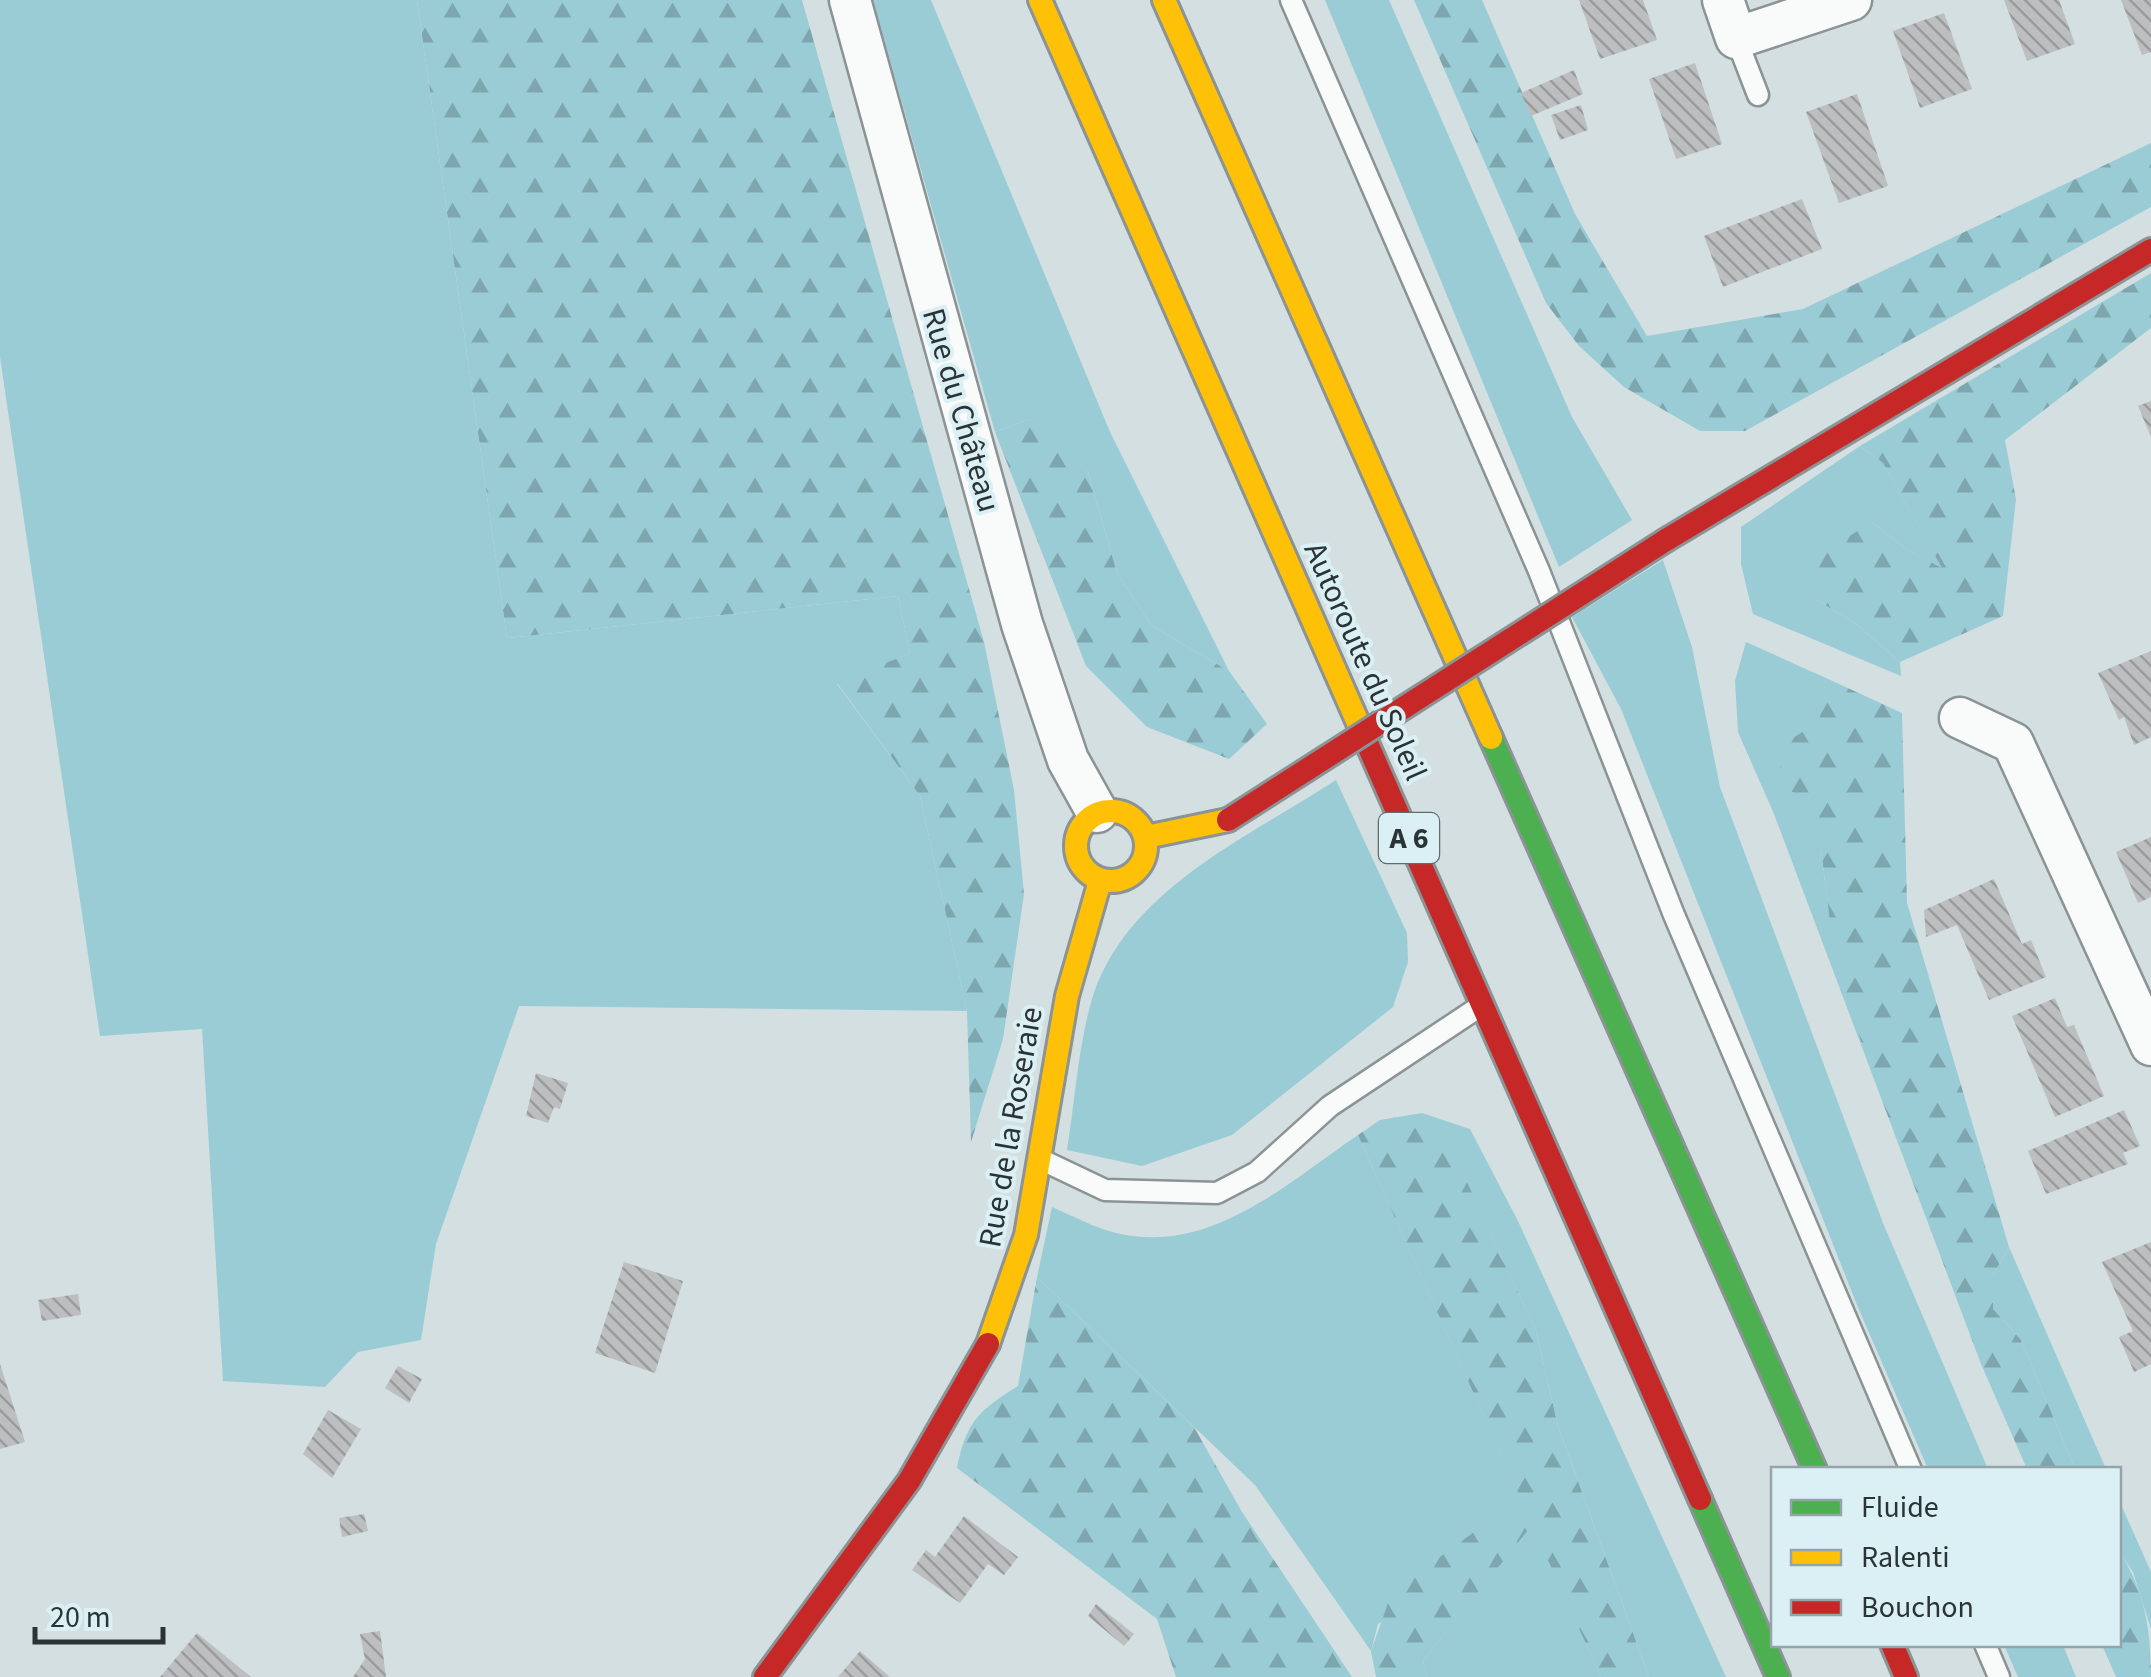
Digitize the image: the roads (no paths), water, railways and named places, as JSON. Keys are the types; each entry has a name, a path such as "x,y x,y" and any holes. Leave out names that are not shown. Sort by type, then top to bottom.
{"main road":[{"name":"Autoroute du Soleil","path":"1040,0 1778,1677"},
{"path":"1164,0 1813,1467"},
{"path":"1146,837 1228,820 1666,540 2151,250"},
{"path":"1117,810 1136,819 1146,837 1146,856 1136,872 1119,881 1100,880 1085,871 1076,856 1075,838 1083,823 1097,812 1117,810"},
{"name":"Rue de la Roseraie","path":"765,1677 923,1456 978,1366 1018,1267 1042,1160 1064,1007 1100,880"},
{"path":"1893,1647 1906,1677"}],"street":[{"name":"Rue du Château","path":"850,0 1022,624 1068,760 1097,812"},
{"path":"1723,0 1736,38 1850,0"},
{"path":"1960,718 2013,743 2140,990 2151,1044"}],"lane":[{"path":"1291,0 1539,571 1674,916 1910,1467"},
{"path":"1736,38 1758,95"},
{"path":"1042,1160 1105,1190 1217,1193 1257,1172 1330,1106 1482,1005"},
{"path":"1986,1647 1999,1677"}]}
